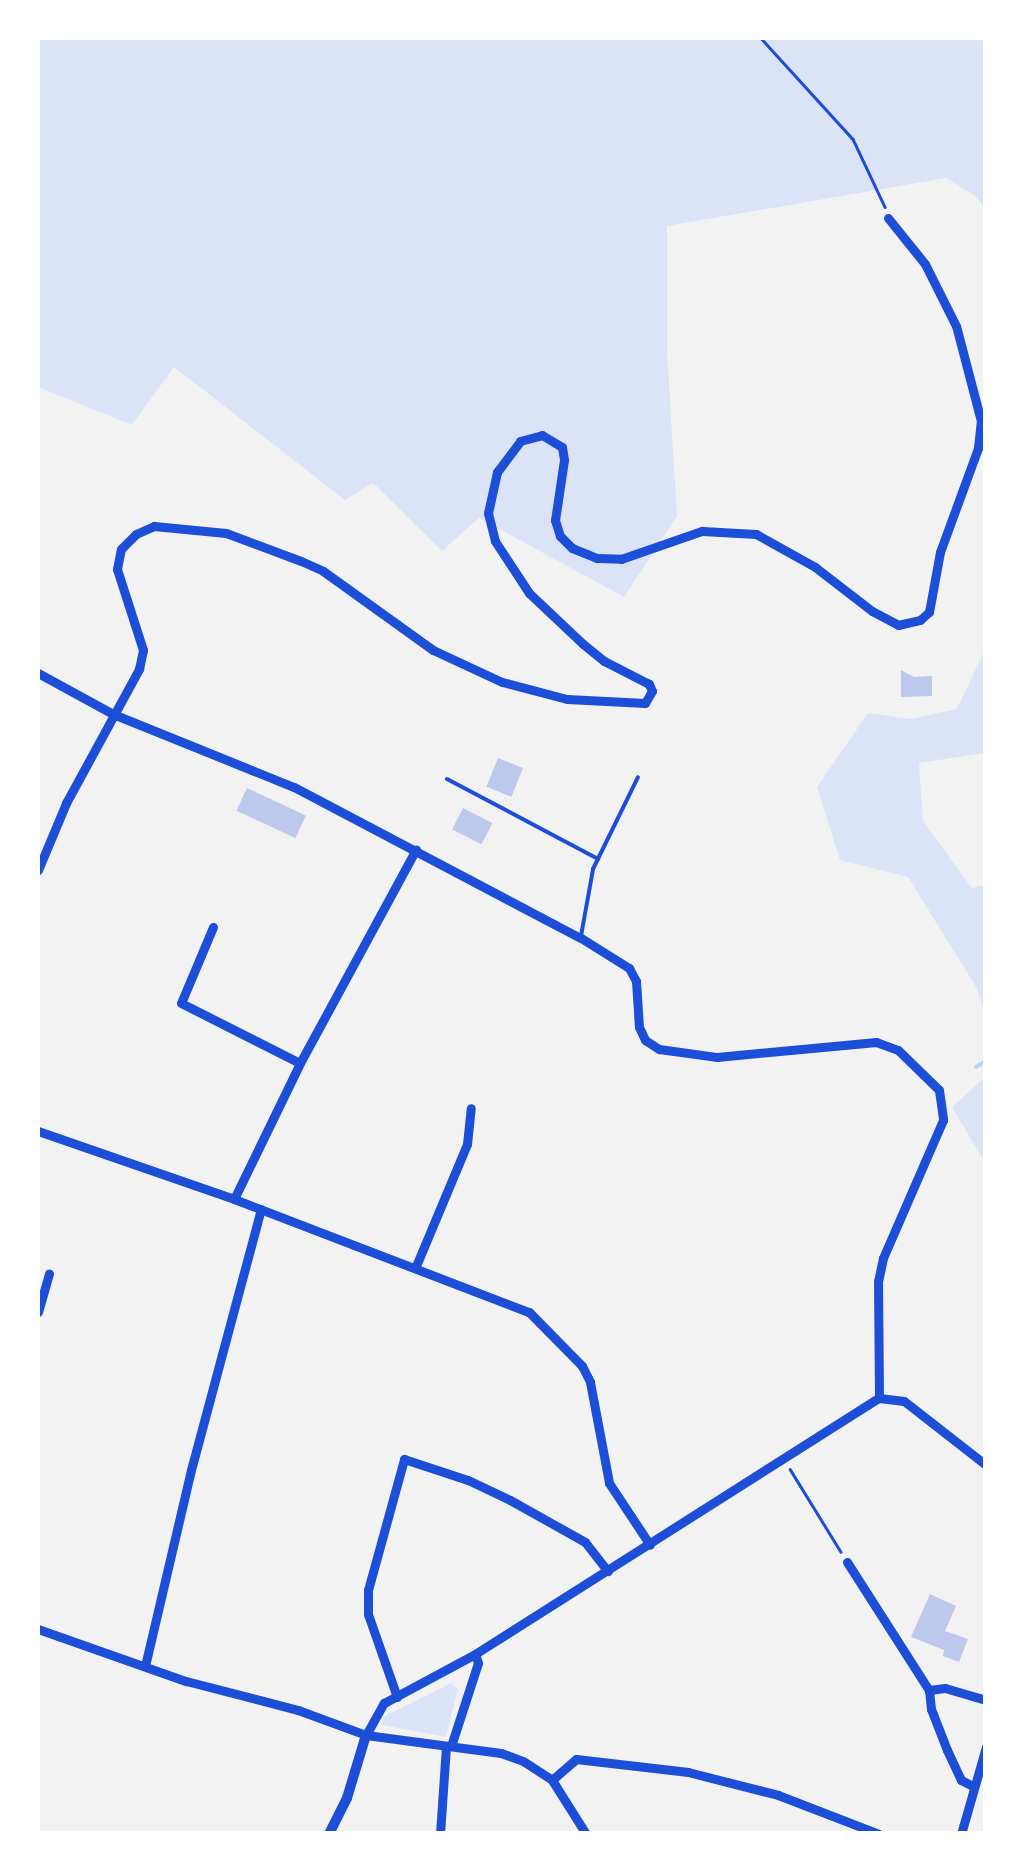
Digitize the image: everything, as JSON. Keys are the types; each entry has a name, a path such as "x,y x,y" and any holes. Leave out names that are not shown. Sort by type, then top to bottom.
{"street":[{"path":"38,870 66,803 139,669 143,650 117,569 121,550 136,534 154,526 226,533 301,561 323,571 433,650 502,682 566,699 645,702 652,691 650,684 583,644 529,593 495,542 488,513 497,472 520,440 552,437 562,447 564,460 555,520 560,536 572,548 597,558 621,559 702,531 756,534 815,567 898,625 920,620 929,612 940,552 978,448 981,420 956,326 925,264 888,218"},
{"path":"38,673 114,714 294,786 581,938 629,968 636,985 636,1012 645,1040 681,1055 717,1057 876,1042 898,1050 939,1090 944,1120 883,1258 878,1280 879,1398"},
{"path":"234,1198 300,1063 416,849"},
{"path":"213,928 181,1003 300,1063"},
{"path":"416,1266 466,1144 470,1108"},
{"path":"38,1131 234,1198 529,1312 582,1366 590,1382 609,1483 650,1545"},
{"path":"145,1666 191,1470 261,1209"},
{"path":"38,1312 49,1274"},
{"path":"329,1834 377,1712 650,1545 879,1398 904,1401 984,1460"},
{"path":"397,1698 368,1614 368,1590 404,1458 468,1480 510,1500 585,1542 608,1571"},
{"path":"847,1562 929,1690 930,1709 947,1750 961,1780 973,1786"},
{"path":"38,1629 225,1693 334,1722 366,1735 523,1761 552,1780 586,1834"},
{"path":"440,1834 448,1746 478,1663 475,1654"},
{"path":"929,1690 944,1688 986,1700"},
{"path":"961,1834 986,1746"},
{"path":"552,1780 576,1759 688,1772 778,1796 879,1834"}],"lane":[{"path":"581,938 598,859 638,778"},
{"path":"447,780 598,859"}],"path":[{"path":"760,38 852,140 882,195 888,218"},
{"path":"784,1459 847,1562"}],"shaded area":[{"path":"38,38 985,38 985,210 976,196 946,178 667,226 667,351 677,516 624,597 479,518 442,551 373,483 345,500 174,367 132,425 38,387"},
{"path":"985,649 985,753 919,763 923,821 972,888 985,885 985,1011 976,987 908,877 840,860 817,787 868,713 911,719 957,709"},
{"path":"985,1077 985,1163 952,1107"},
{"path":"451,1683 458,1689 446,1737 382,1725 383,1717"}],"building":[{"path":"901,670 914,677 932,676 932,696 901,697"},
{"path":"498,758 523,768 511,797 486,787"},
{"path":"247,788 306,815 295,838 236,811"},
{"path":"463,808 492,823 482,844 452,829"},
{"path":"930,1594 956,1606 945,1631 968,1639 959,1662 943,1656 944,1650 911,1637"}],"waterway":[{"path":"976,1067 986,1061"}]}
